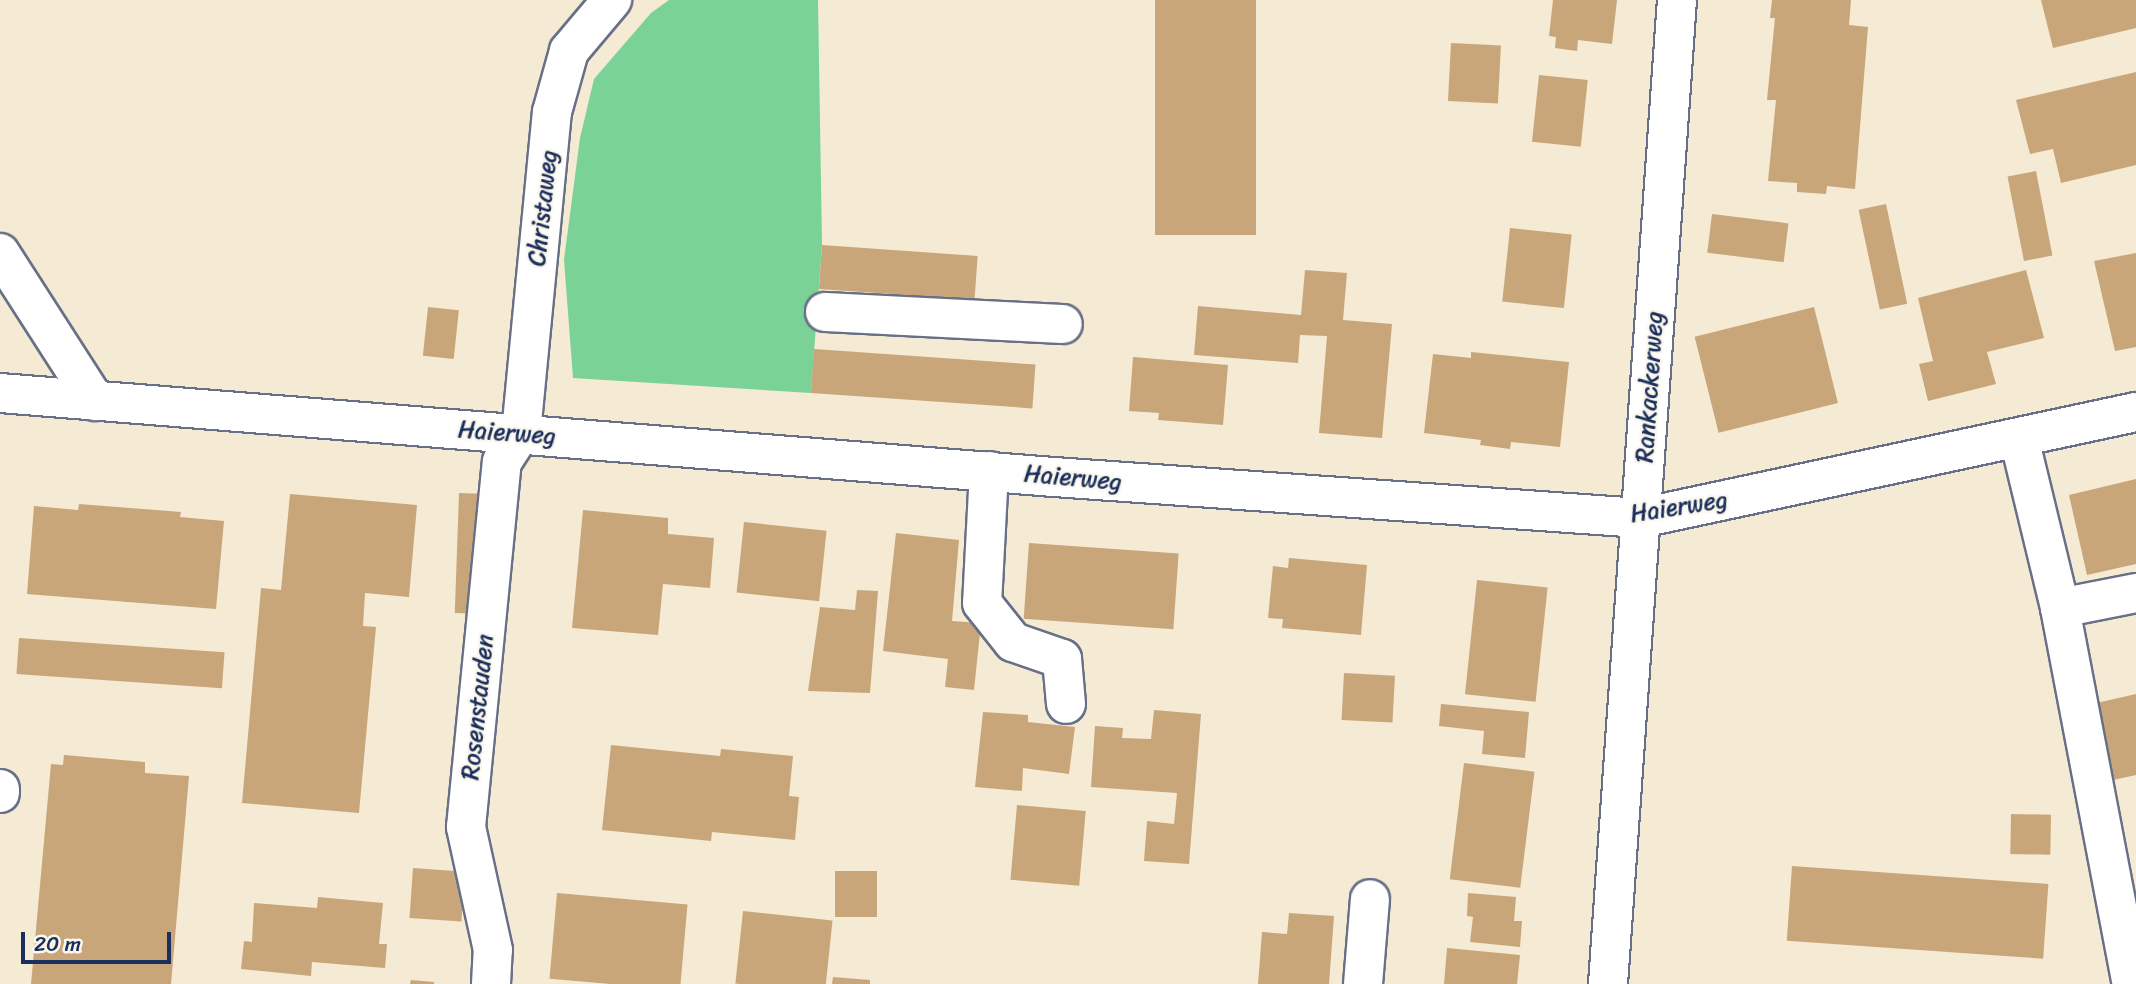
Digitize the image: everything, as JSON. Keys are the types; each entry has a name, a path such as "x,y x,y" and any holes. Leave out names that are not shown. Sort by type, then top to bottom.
{"street":[{"name":"Christaweg","path":"521,433 552,112 569,51 612,0"},
{"name":"Rankackerweg","path":"1608,984 1677,0"},
{"path":"0,253 95,401"},
{"path":"825,312 1063,324"},
{"name":"Haierweg","path":"0,393 989,471 1641,518 2136,412"},
{"name":"Rosenstauden","path":"491,984 493,950 466,827 502,462 521,433"},
{"path":"2019,438 2060,608 2132,984"},
{"path":"989,471 982,603 1013,642 1062,659 1066,704"},
{"path":"2060,608 2136,593"},
{"path":"1363,984 1370,899"}],"green space":[{"path":"669,0 818,0 822,245 811,393 573,378 564,260 580,138 594,79 651,13"}],"building":[{"path":"1155,0 1256,0 1256,235 1155,235"},
{"path":"1553,0 1617,0 1612,44 1578,40 1577,51 1555,48 1556,37 1549,36"},
{"path":"1772,0 1851,0 1849,25 1868,27 1855,189 1827,186 1826,194 1797,192 1797,183 1768,181 1776,100 1767,100 1775,18 1770,18"},
{"path":"2041,0 2136,0 2136,28 2053,48"},
{"path":"1451,43 1501,46 1498,104 1448,101"},
{"path":"2136,72 2136,165 2061,183 2053,149 2030,154 2016,100"},
{"path":"1539,75 1588,80 1581,147 1532,142"},
{"path":"2036,171 2052,255 2024,261 2008,177"},
{"path":"1886,204 1907,304 1880,310 1859,210"},
{"path":"1712,214 1788,223 1784,262 1707,253"},
{"path":"1510,228 1572,234 1564,308 1502,302"},
{"path":"822,245 978,256 975,300 819,289"},
{"path":"2136,253 2136,347 2115,351 2094,261"},
{"path":"1305,270 1347,273 1343,320 1392,324 1382,438 1319,433 1327,336 1300,335 1298,363 1194,355 1198,306 1301,315"},
{"path":"2026,270 2044,338 1987,352 1996,384 1928,401 1919,364 1933,361 1918,298"},
{"path":"428,307 459,310 454,359 423,356"},
{"path":"1814,307 1838,403 1719,433 1695,337"},
{"path":"814,349 1035,364 1032,408 811,393"},
{"path":"1471,352 1569,362 1560,447 1511,442 1510,449 1480,445 1481,440 1424,433 1433,354 1471,358"},
{"path":"1133,357 1228,365 1223,425 1158,420 1159,413 1129,411"},
{"path":"2136,479 2136,564 2087,575 2069,495"},
{"path":"459,493 488,494 484,614 455,613"},
{"path":"290,494 417,505 409,597 365,593 363,626 376,627 359,813 242,803 261,588 281,590"},
{"path":"79,504 181,512 180,517 224,521 216,609 27,594 34,506 78,510"},
{"path":"583,510 668,518 668,534 714,538 710,588 663,584 658,635 572,628"},
{"path":"744,522 827,531 819,601 737,593"},
{"path":"896,533 959,540 952,621 981,623 974,690 945,687 948,659 883,651"},
{"path":"1029,543 1179,553 1173,629 1024,619"},
{"path":"1289,558 1367,565 1361,635 1282,628 1283,619 1268,618 1273,566 1288,568"},
{"path":"1477,580 1548,587 1536,702 1465,694"},
{"path":"857,590 878,591 870,693 808,691 820,607 855,610"},
{"path":"19,638 224,652 222,688 16,674"},
{"path":"1344,673 1395,676 1392,723 1342,720"},
{"path":"2136,694 2136,775 2104,782 2088,705"},
{"path":"1441,704 1529,712 1525,758 1482,754 1484,731 1439,726"},
{"path":"1154,710 1201,714 1189,864 1144,861 1147,821 1174,824 1177,793 1091,787 1095,726 1123,728 1122,738 1151,739"},
{"path":"983,712 1028,715 1028,722 1075,727 1069,774 1023,768 1022,791 975,787"},
{"path":"611,745 720,756 721,749 793,756 789,796 799,797 795,840 712,832 711,841 602,830"},
{"path":"64,755 145,762 145,773 189,776 171,984 31,984 51,764 63,765"},
{"path":"1464,763 1534,772 1520,888 1450,879"},
{"path":"1017,805 1086,811 1079,886 1010,880"},
{"path":"2011,814 2051,815 2050,855 2010,854"},
{"path":"1792,866 2048,884 2043,959 1787,941"},
{"path":"413,868 465,872 461,922 410,918"},
{"path":"835,871 877,871 877,917 835,917"},
{"path":"557,893 688,904 681,984 610,984 550,979"},
{"path":"1468,893 1516,897 1514,921 1522,921 1520,947 1470,942 1473,917 1467,916"},
{"path":"318,897 383,903 379,944 387,944 385,968 312,962 311,976 241,969 244,941 252,942 254,903 317,908"},
{"path":"743,911 833,920 826,984 735,984"},
{"path":"1289,913 1334,916 1329,984 1258,984 1262,932 1287,934"},
{"path":"1447,948 1520,955 1517,984 1444,984"},
{"path":"833,977 870,980 870,984 832,984"},
{"path":"411,980 434,982 434,984 410,984"}]}
